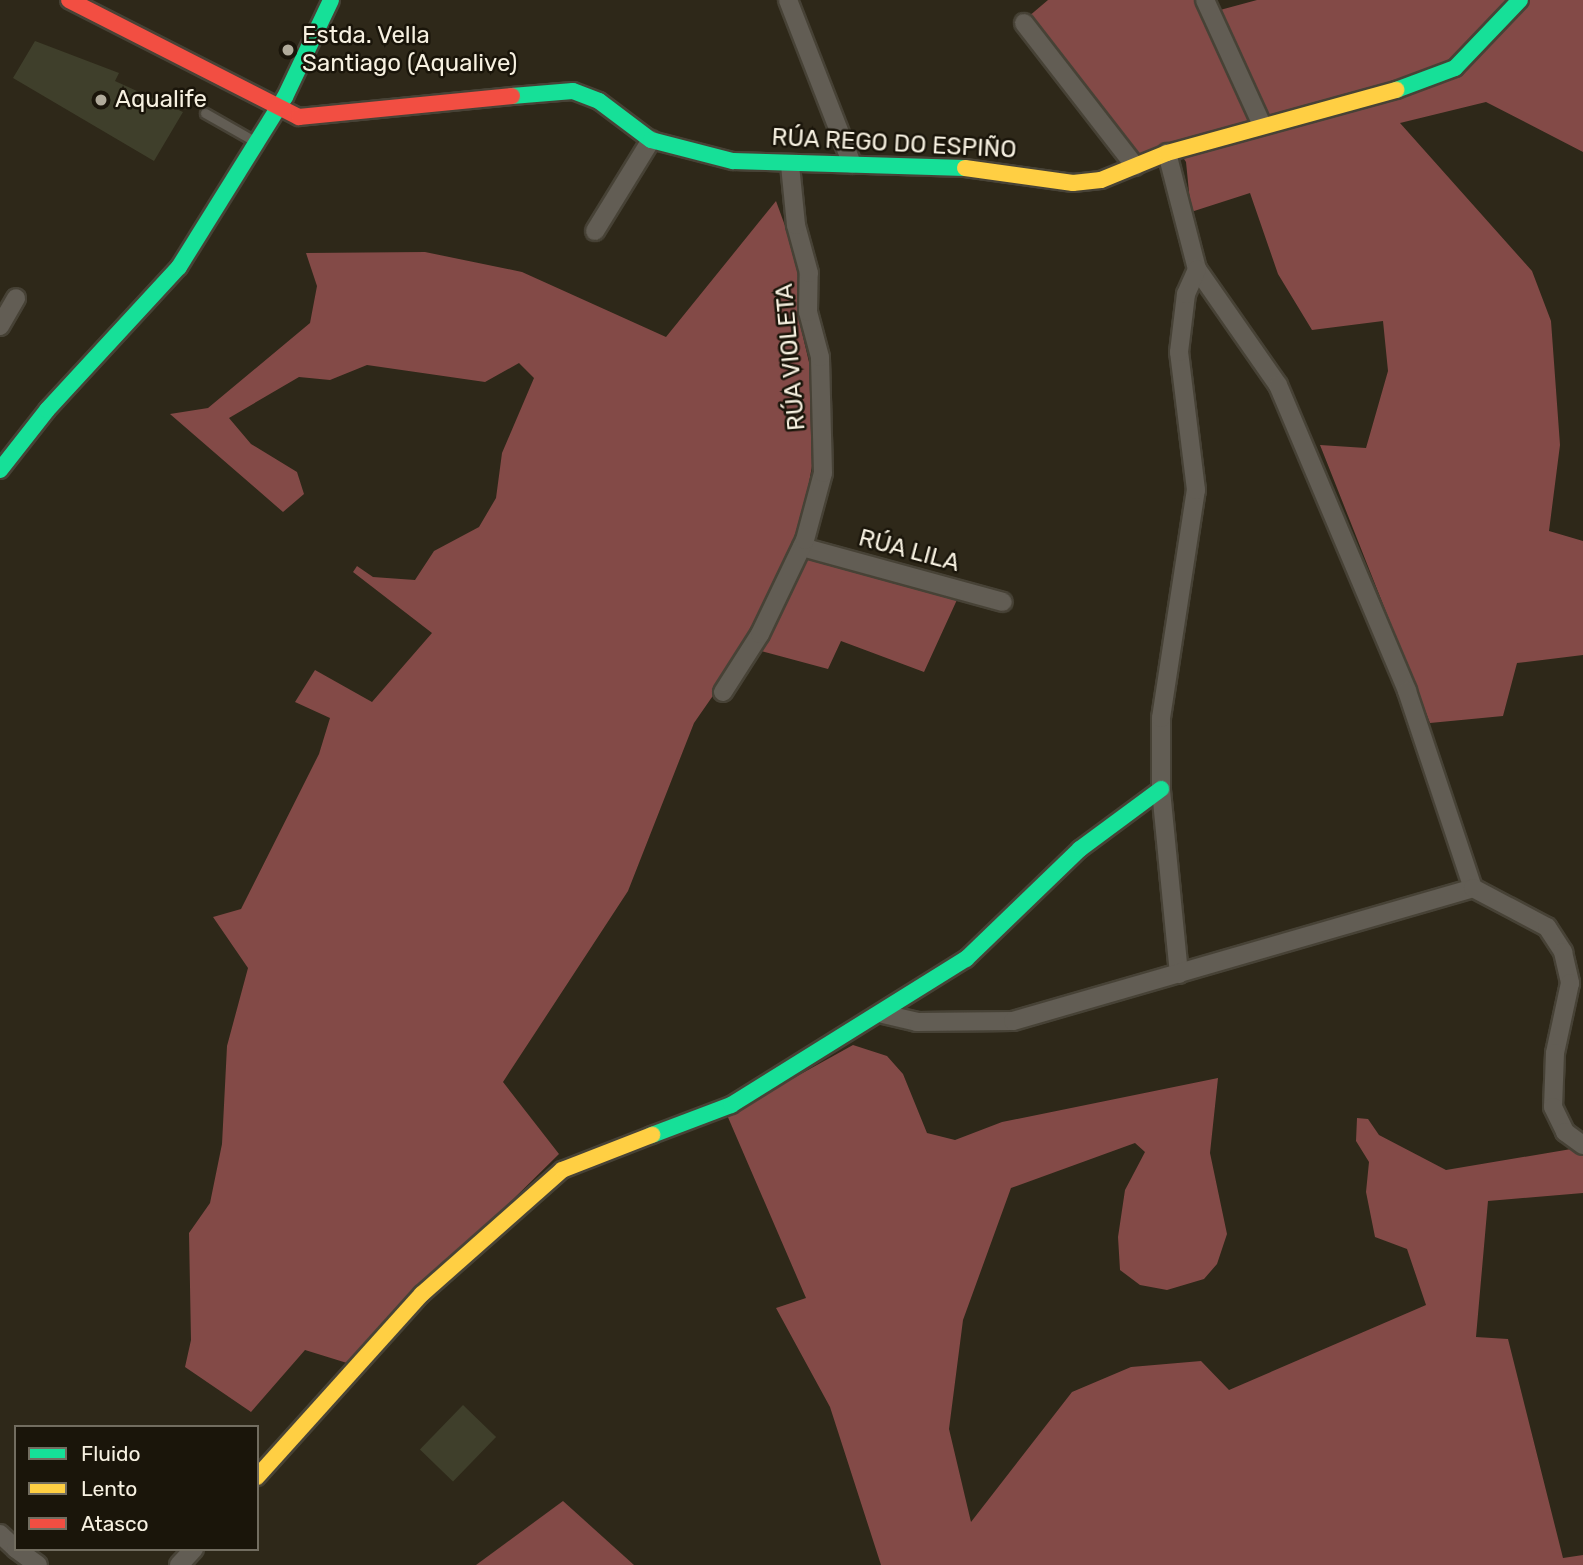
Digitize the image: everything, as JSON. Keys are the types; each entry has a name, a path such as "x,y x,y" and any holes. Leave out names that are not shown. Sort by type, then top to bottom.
{"street":[{"name":"RÚA REGO DO ESPIÑO","path":"69,0 277,110 328,118 432,101 573,91 599,102 651,140 733,161 790,165 852,164 999,169 1073,183 1262,125 1427,81 1455,68 1520,0"},
{"path":"3,462 179,267 277,110 331,0"},
{"path":"788,0 852,164"},
{"path":"1205,0 1262,125"},
{"path":"1024,23 1135,166"},
{"path":"595,231 651,140"},
{"path":"1167,153 1197,269 1278,385 1407,691 1473,888 1547,927 1563,952 1570,983 1555,1053 1553,1107 1565,1132 1583,1145"},
{"name":"RÚA VIOLETA","path":"723,692 760,634 802,547 823,473 820,357 808,312 809,273 796,225 790,165"},
{"path":"1179,974 1161,789 1161,718 1196,490 1179,352 1186,294 1197,269"},
{"path":"0,326 16,299"},
{"name":"RÚA LILA","path":"802,547 1003,602"},
{"path":"259,1475 422,1294 562,1170 731,1105 883,1014 966,959 1080,849 1161,789"},
{"path":"883,1014 917,1022 1013,1021 1473,888"},
{"path":"0,1534 14,1547"},
{"path":"19,1551 38,1565"},
{"path":"179,1565 192,1551"}],"lane":[{"path":"205,113 258,143"}],"shaded area":[{"path":"1048,0 1202,0 1209,13 1257,0 1583,0 1583,152 1486,102 1400,123 1532,271 1551,321 1560,445 1549,531 1583,541 1583,655 1517,663 1503,716 1430,723 1320,445 1366,448 1388,371 1383,321 1312,330 1278,274 1250,193 1191,212 1186,162 1172,141 1142,161 1028,17"},
{"path":"776,201 800,267 798,315 815,388 812,466 798,543 961,591 924,672 841,641 828,669 757,650 728,674 694,723 628,891 503,1082 559,1154 347,1363 305,1350 251,1412 185,1367 191,1340 189,1233 210,1203 222,1144 227,1046 248,968 213,917 241,909 319,754 330,718 295,702 315,670 372,702 432,633 353,572 357,566 373,577 415,580 434,551 479,527 496,498 502,453 534,378 519,363 485,382 367,365 330,380 299,377 229,418 251,444 297,472 304,494 283,512 170,414 208,408 310,323 317,286 306,253 425,252 522,272 666,337"},
{"path":"853,1045 887,1056 903,1074 927,1133 955,1140 1002,1122 1218,1078 1210,1153 1227,1234 1217,1264 1204,1279 1167,1290 1140,1285 1120,1270 1118,1237 1125,1190 1145,1152 1135,1143 1011,1188 963,1320 949,1429 971,1522 1072,1392 1131,1367 1201,1361 1229,1390 1426,1305 1407,1249 1375,1237 1366,1192 1369,1162 1356,1141 1357,1118 1368,1119 1379,1135 1446,1170 1583,1147 1583,1193 1488,1201 1476,1337 1508,1339 1563,1558 1583,1555 1583,1565 881,1565 830,1407 776,1308 806,1298 727,1115"},
{"path":"563,1501 634,1565 476,1565"}],"building":[{"name":"Aqualife","path":"35,41 119,73 115,81 183,112 154,161 13,78"},
{"path":"463,1405 496,1437 453,1482 420,1450"}],"traffic: fast":[{"path":"0,470 47,410 179,267 285,97 331,0"},
{"path":"1396,90 1455,68 1520,0"},
{"path":"512,96 573,91 599,101 651,140 733,161 965,168"},
{"path":"652,1135 731,1105 966,959 1080,849 1161,789"}],"traffic: slow":[{"path":"965,168 1073,183 1101,180 1167,153 1396,90"},
{"path":"259,1475 422,1294 562,1170 652,1135"}],"traffic: jam":[{"path":"69,0 299,117 512,96"}],"place":[{"name":"Estda. Vella Santiago (Aqualive)","path":"288,50"},
{"name":"Aqualife","path":"101,100"}]}
